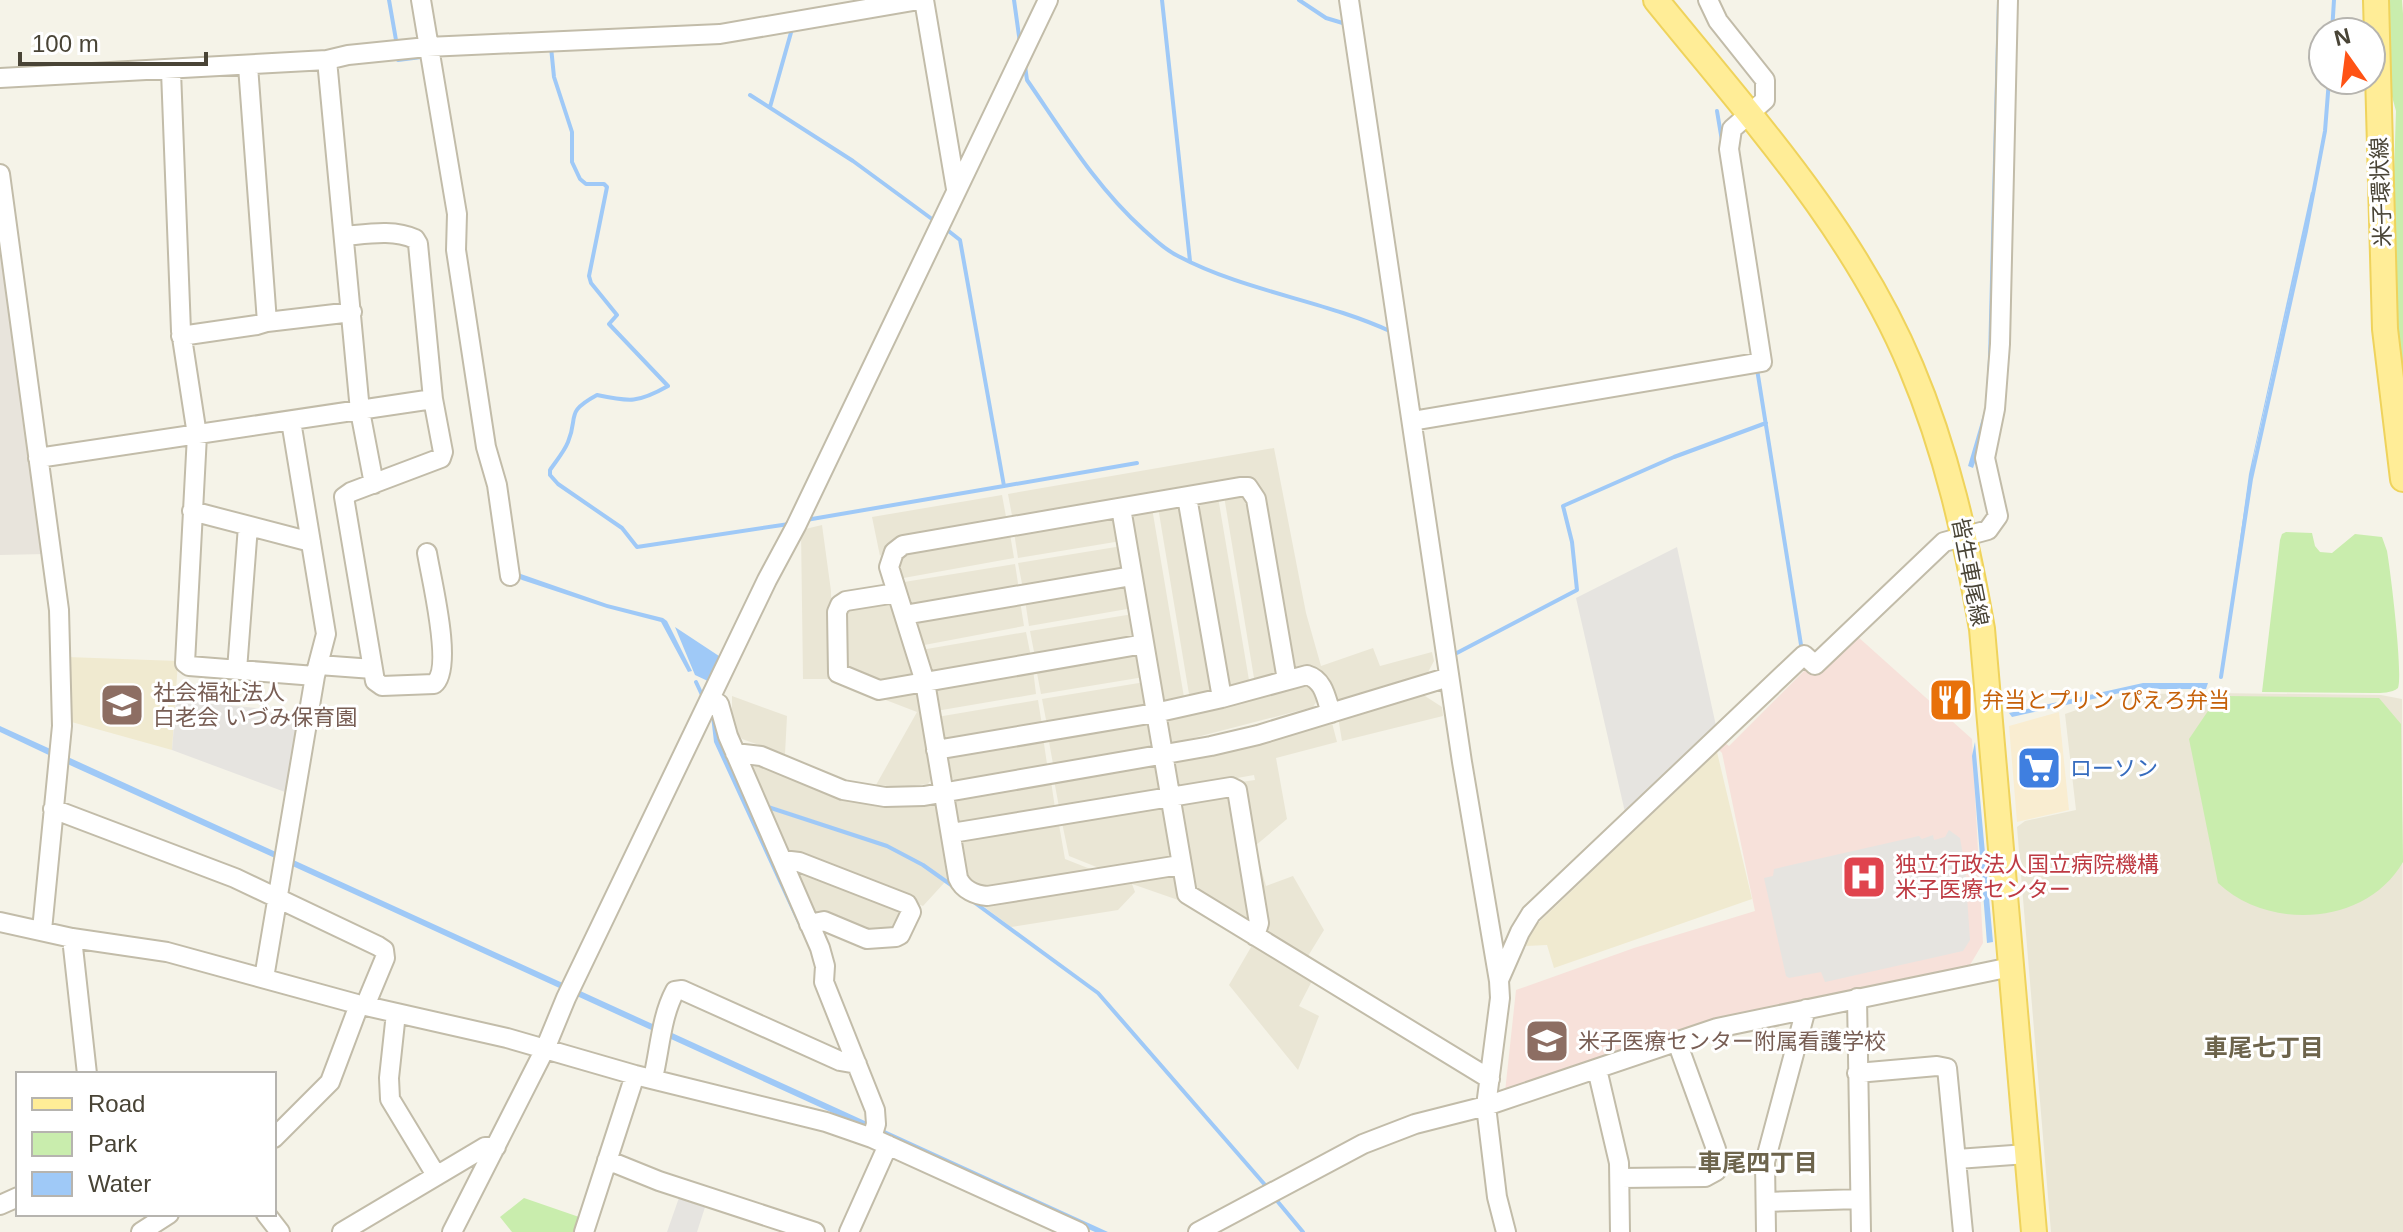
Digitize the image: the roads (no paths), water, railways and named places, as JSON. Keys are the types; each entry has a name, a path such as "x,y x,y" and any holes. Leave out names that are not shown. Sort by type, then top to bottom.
{"main road":[{"name":"皆生車尾線","path":"1656,0 1829,219 1870,285 1911,365 1941,446 1966,537 1982,629 2034,1232"},
{"name":"米子環状線","path":"2376,0 2385,329 2403,479"}],"street":[{"path":"421,0 426,50 458,227 456,250 510,576"},
{"path":"0,78 171,71 327,60 348,55 720,34 921,0 956,189"},
{"path":"452,1232 545,1049 569,992 1048,0"},
{"path":"1349,0 1449,677 1499,981 1500,998 1490,1079 1495,1104 1497,1197 1506,1232"},
{"path":"1412,421 1762,362 1729,149 1732,129 1765,100 1765,80 1718,21 1708,0"},
{"path":"1499,981 1531,914 1804,655 1815,665 1944,542 1988,530 1998,516 1985,458 1995,409 2000,344 2008,0"},
{"path":"327,60 360,411 374,484"},
{"path":"248,66 267,322"},
{"path":"171,71 181,336 197,435 185,663 189,666 237,670 373,669"},
{"path":"0,174 59,610 62,726 42,930"},
{"path":"344,236 379,233 408,235 418,244 433,399 443,449 441,458 345,494 344,497 376,683 386,687 434,684 438,681 442,648 427,553"},
{"path":"181,336 352,312"},
{"path":"38,458 433,399"},
{"path":"264,978 317,670 326,634 291,421"},
{"path":"1180,865 980,895 963,887 958,878 925,682 889,567 894,552 903,545 1240,487 1253,492 1287,680"},
{"path":"1187,497 1222,698"},
{"path":"1121,508 1187,894 1490,1079"},
{"path":"192,511 311,542"},
{"path":"237,670 248,526"},
{"path":"904,615 1132,576"},
{"path":"896,593 846,601 840,605 837,612 838,673 879,690 1144,644"},
{"path":"936,750 1155,713 1307,675 1321,685 1331,713"},
{"path":"735,753 761,756 843,790 902,798 1162,755 1258,735 1449,677"},
{"path":"711,699 719,704 735,753 809,924 875,1110 878,1136 849,1232"},
{"path":"952,833 1231,787 1237,790 1259,923 1255,936"},
{"path":"53,809 235,878 384,950 385,958 330,1082 276,1136"},
{"path":"782,860 799,862 907,904 911,912 900,935 896,937 867,939 824,921 809,924"},
{"path":"0,922 72,938 167,952 362,1005 878,1136 1079,1232"},
{"path":"72,938 87,1072"},
{"path":"1198,1232 1386,1134 1495,1104 1717,1028 2011,967"},
{"path":"584,1232 607,1160 663,1031 666,1008 675,991 686,990 840,1061 857,1064"},
{"path":"1857,998 1861,1232"},
{"path":"1766,1232 1765,1162 1806,1009"},
{"path":"396,1013 389,1078 390,1099 436,1175"},
{"path":"1621,1178 1705,1177 1716,1171 1716,1149 1677,1042"},
{"path":"1857,1073 1937,1066 1947,1068 1963,1232"},
{"path":"1597,1069 1621,1178 1620,1232"},
{"path":"342,1232 485,1147 496,1147"},
{"path":"1957,1159 2027,1154"},
{"path":"607,1160 659,1181 815,1232"},
{"path":"1766,1202 1860,1199"},
{"path":"141,1232 166,1216"},
{"path":"268,1216 280,1232"}],"water":[{"path":"1997,0 2003,0 1995,348 1983,440 1973,468 1968,466 1985,408 1988,359"},
{"path":"2311,192 2254,455 2222,670 2249,474"},
{"path":"518,573 607,604 663,618 692,671 688,672 661,622 522,580 517,577"},
{"path":"675,627 722,658 710,682 695,675"},
{"path":"2143,683 2208,683 2206,689 2138,689 2012,717 2009,713"},
{"path":"715,715 722,746 881,1102 887,1126 883,1127 817,966 714,742 711,716"},
{"path":"0,726 1108,1232 1095,1232 74,767 0,732"},
{"path":"1975,742 1993,942 1987,943 1972,756"}],"waterway":[{"path":"389,0 396,40"},
{"path":"1014,0 1020,43"},
{"path":"1162,0 1190,261"},
{"path":"1299,0 1326,18 1346,24"},
{"path":"2333,16 2334,0"},
{"path":"770,107 792,29"},
{"path":"551,47 554,77 572,132 572,162 586,184 604,184 607,187 589,276 591,283 617,315 609,324 668,386 649,396 626,400 597,395 580,406 574,416 568,442 550,475 558,484 622,528 637,547 789,524"},
{"path":"398,60 421,57"},
{"path":"1025,66 1027,80 1095,177 1164,248 1230,279 1339,312 1392,332"},
{"path":"750,95 853,161 936,222"},
{"path":"2221,677 2251,479 2306,231 2325,131 2328,96"},
{"path":"1717,111 1722,141"},
{"path":"946,229 960,240 1004,486 1137,463"},
{"path":"1757,369 1802,651"},
{"path":"1453,655 1577,590 1572,542 1563,506 1674,457 1766,423"},
{"path":"806,520 1004,486"},
{"path":"696,682 703,697"},
{"path":"765,806 887,846 923,865 954,887"},
{"path":"971,900 1098,993 1266,1186"},
{"path":"1278,1202 1303,1232"}],"place":[{"name":"弁当とプリン ぴえろ弁当","path":"1951,700"},
{"name":"社会福祉法人 白老会 いづみ保育園","path":"122,705"},
{"name":"ローソン","path":"2039,768"},
{"name":"独立行政法人国立病院機構 米子医療センター","path":"1864,877"},
{"name":"米子医療センター附属看護学校","path":"1547,1041"}],"district":[{"name":"車尾七丁目","path":"2264,1047"},
{"name":"車尾四丁目","path":"1758,1162"}]}
